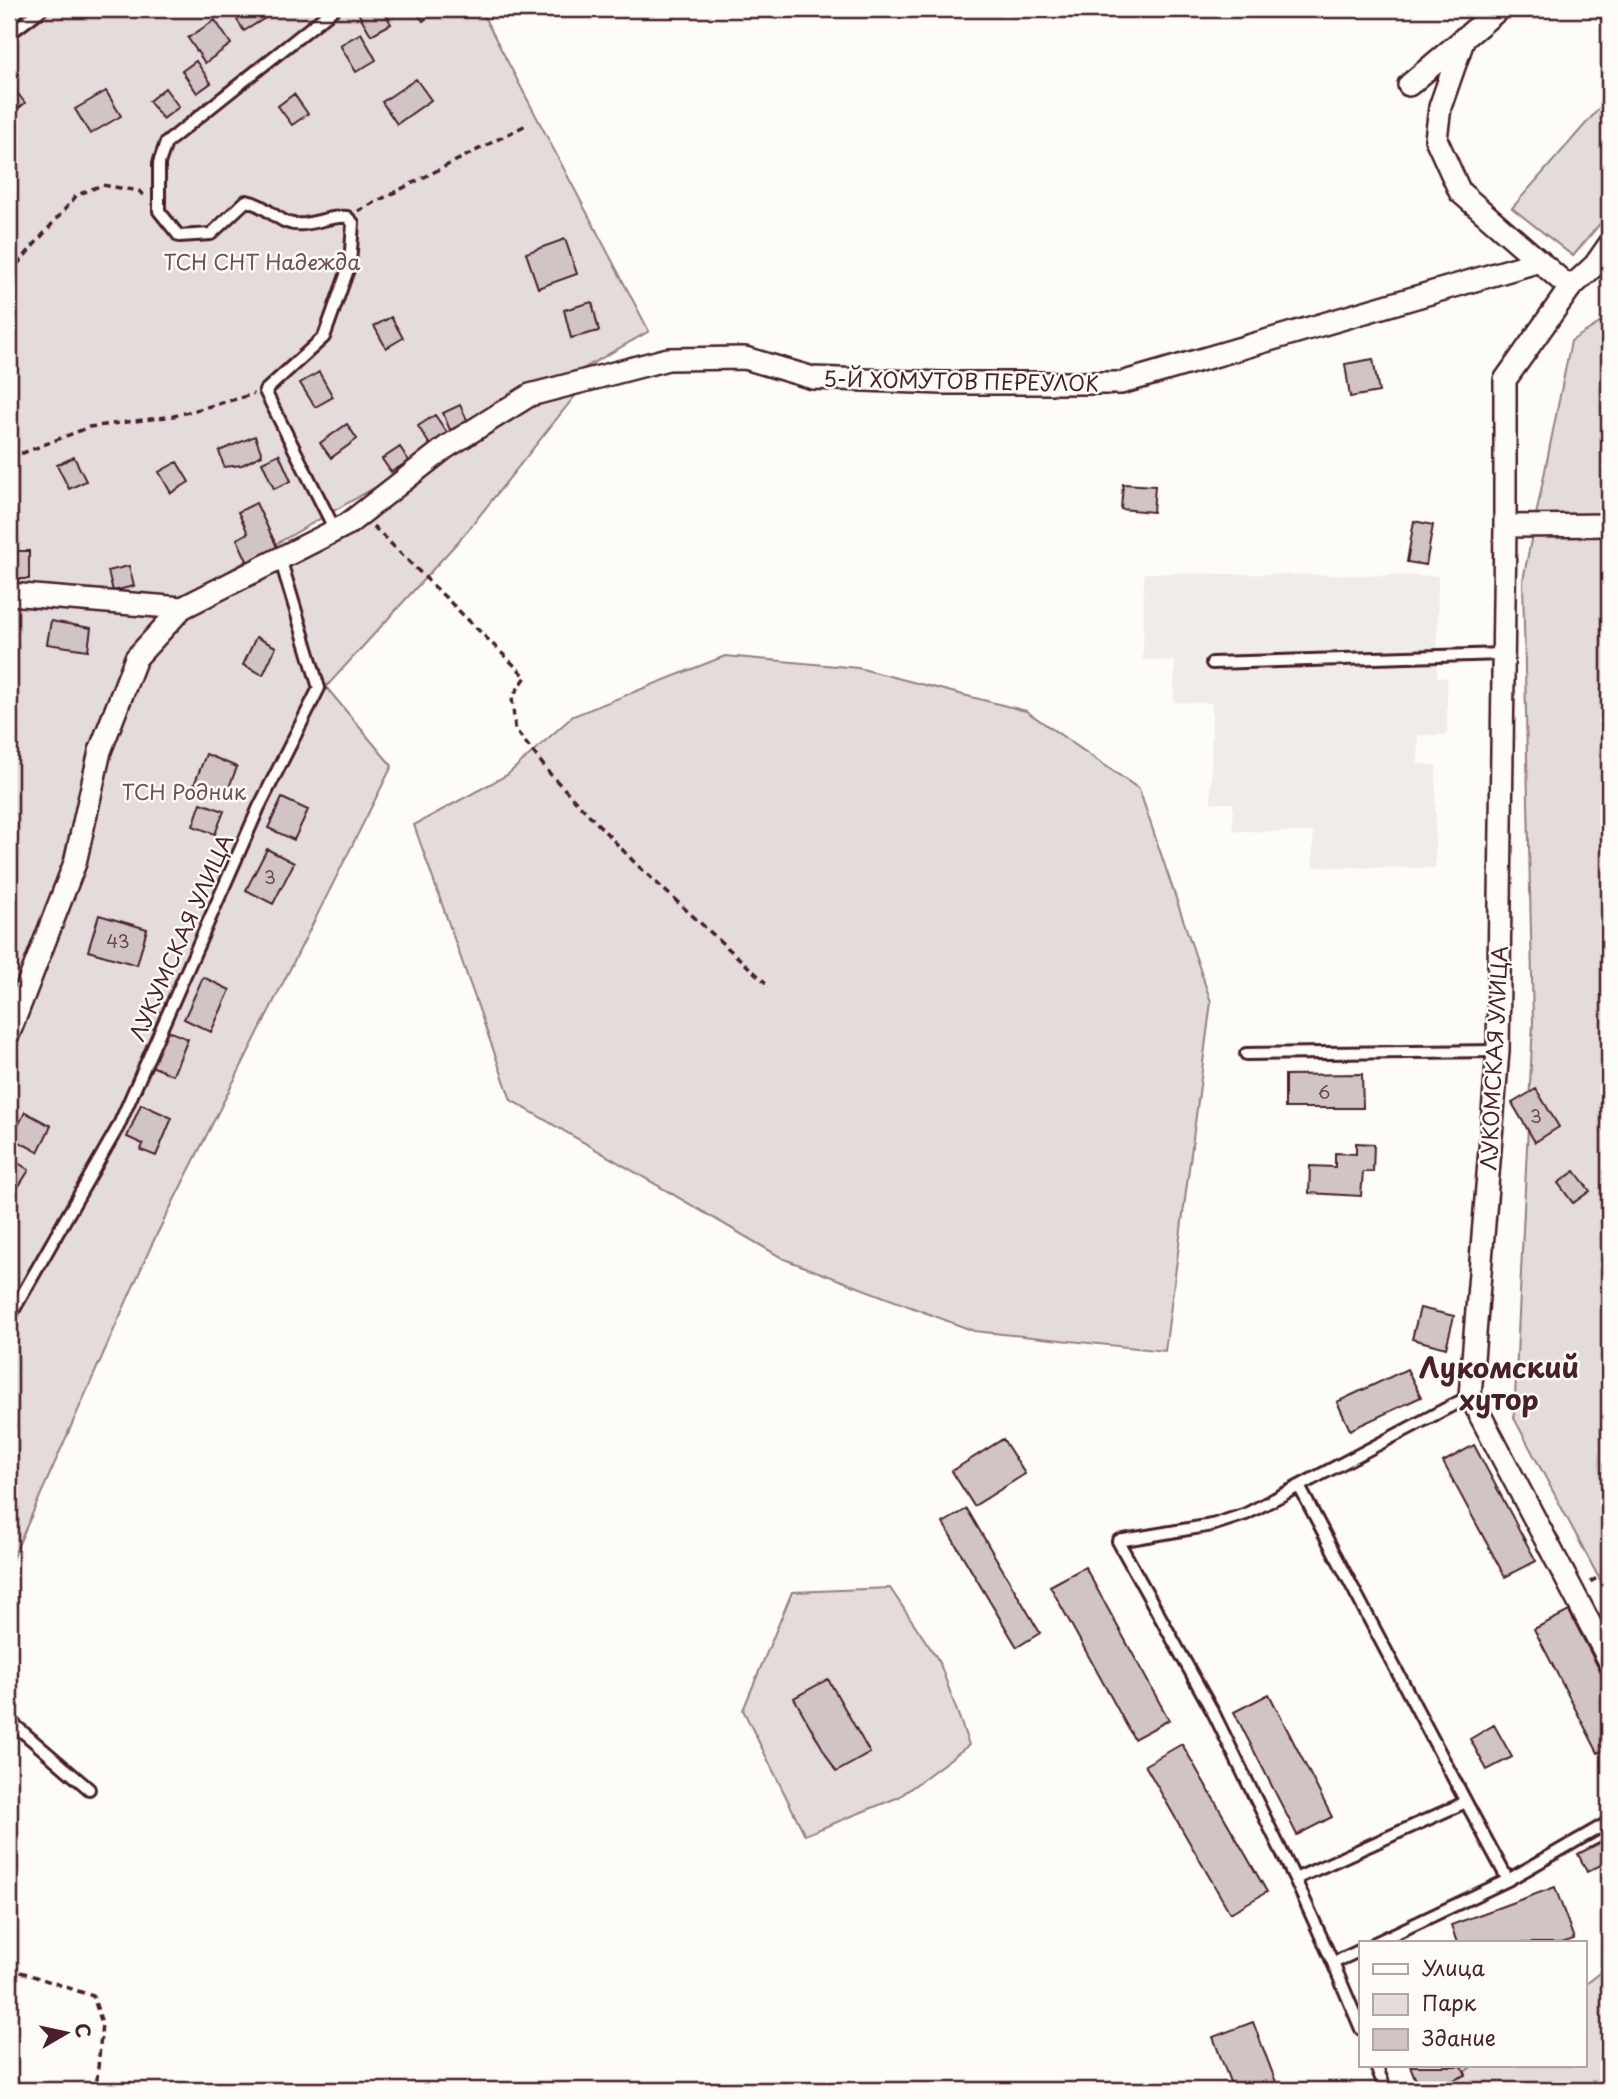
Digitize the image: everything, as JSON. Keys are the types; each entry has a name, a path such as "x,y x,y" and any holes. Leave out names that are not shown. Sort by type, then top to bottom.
{"street":[{"path":"1409,85 1499,9"},
{"path":"1464,38 1440,107 1436,139 1460,192 1570,288"},
{"path":"1609,245 1594,265 1570,288 1505,380 1505,526 1609,525"},
{"name":"5-Й ХОМУТОВ ПЕРЕУЛОК","path":"182,608 335,530 360,514 445,448 530,395 668,359 745,358 813,378 942,383 1121,383 1539,261"},
{"name":"ЛУКОМСКАЯ УЛИЦА","path":"1470,1396 1498,1051 1505,526"},
{"path":"9,594 182,608"},
{"path":"9,1033 75,863 100,751 136,658 182,608"},
{"path":"1470,1396 1609,1660"}],"lane":[{"path":"9,34 43,9"},
{"path":"334,9 166,143 159,163 159,211 179,236 211,234 246,201 260,204 287,222 309,223 332,216 347,217 353,223 350,264 324,337 265,391 335,530"},
{"name":"ЛУКУМСКАЯ УЛИЦА","path":"9,1318 118,1127 259,807 319,688 280,558"},
{"path":"1212,663 1503,653"},
{"path":"1246,1054 1498,1051"},
{"path":"1359,2023 1295,1879 1214,1714 1118,1541 1212,1525 1246,1514 1300,1488 1470,1396"},
{"path":"1300,1488 1508,1880"},
{"path":"9,1720 89,1789"},
{"path":"1295,1879 1466,1802"},
{"path":"1379,1941 1508,1880 1609,1822"},
{"path":"1334,1963 1359,1951"},
{"path":"1377,2068 1387,2090"}],"path":[{"path":"347,217 526,125"},
{"path":"9,274 77,194 102,186 139,191 159,211"},
{"path":"9,452 23,453 89,427 174,416 265,391"},
{"path":"360,514 526,677 512,697 515,729 551,775 636,864 766,982"},
{"path":"9,1968 93,1996 102,2023 96,2090"}],"shaded area":[{"path":"1144,573 1438,576 1437,677 1447,678 1447,735 1418,735 1418,764 1436,765 1435,868 1313,867 1313,832 1233,831 1233,803 1211,803 1212,703 1174,702 1175,661 1143,660"}],"green space":[{"name":"ТСН СНТ Надежда","path":"46,9 480,9 649,331 176,601 9,590 9,38"},
{"path":"1609,97 1609,213 1573,256 1512,208"},
{"path":"1609,317 1609,1597 1514,1418 1533,1022 1523,580 1571,341"},
{"name":"ТСН Родник","path":"598,367 464,535 326,687 392,766 152,1244 9,1566 9,600 164,612 279,551"},
{"path":"725,656 858,668 1026,711 1139,789 1211,1002 1165,1351 974,1331 784,1259 511,1100 414,825 507,775 573,716"},
{"path":"890,1588 939,1661 969,1745 899,1797 805,1835 743,1710 792,1592"},
{"path":"1609,1966 1609,2090 1438,2090 1470,2068 1586,2068 1586,1984"}],"building":[{"path":"237,9 262,9 267,17 244,31 232,12"},
{"path":"383,9 391,24 371,35 357,11"},
{"path":"414,9 439,9 423,21"},
{"path":"215,20 231,44 205,63 188,38"},
{"path":"361,33 376,60 356,72 340,45"},
{"path":"196,61 211,83 197,93 182,71"},
{"path":"416,79 431,100 397,124 382,102"},
{"path":"9,82 25,103 9,116"},
{"path":"165,88 179,107 163,119 149,101"},
{"path":"106,91 121,116 90,134 75,109"},
{"path":"294,94 308,114 292,125 278,106"},
{"path":"565,239 577,274 538,288 526,253"},
{"path":"592,302 599,331 571,338 564,310"},
{"path":"391,317 403,338 386,348 374,326"},
{"path":"1373,359 1379,392 1350,397 1345,364"},
{"path":"319,372 333,397 315,407 300,383"},
{"path":"460,405 468,422 450,430 443,413"},
{"path":"435,415 448,434 430,445 418,426"},
{"path":"347,424 357,439 331,458 320,443"},
{"path":"255,436 262,455 242,465 224,467 219,451"},
{"path":"400,447 409,461 391,472 382,459"},
{"path":"279,454 291,481 274,489 262,462"},
{"path":"74,457 86,481 69,489 57,465"},
{"path":"177,462 189,482 171,493 159,472"},
{"path":"1123,484 1155,486 1153,512 1121,509"},
{"path":"256,503 279,551 249,565 237,539 248,533 238,512"},
{"path":"1414,521 1433,525 1426,565 1407,562"},
{"path":"9,551 29,551 29,579 9,579"},
{"path":"129,566 134,586 113,591 108,571"},
{"path":"51,621 91,628 88,650 47,644"},
{"path":"256,637 276,647 263,675 243,665"},
{"path":"206,754 237,767 225,797 194,785"},
{"path":"282,798 308,810 294,840 268,828"},
{"path":"201,803 224,811 215,834 193,826"},
{"path":"267,849 294,863 273,904 246,890"},
{"path":"99,915 147,929 137,965 88,951"},
{"path":"203,977 230,990 211,1032 184,1019"},
{"path":"166,1030 188,1039 173,1075 151,1066"},
{"path":"1362,1074 1363,1108 1285,1108 1285,1075"},
{"path":"1536,1089 1559,1127 1535,1142 1512,1103"},
{"path":"141,1104 172,1118 156,1156 141,1150 143,1144 127,1137"},
{"path":"25,1112 51,1126 38,1152 12,1138"},
{"path":"1356,1143 1374,1144 1373,1172 1363,1172 1361,1196 1309,1193 1310,1166 1335,1167 1335,1153 1356,1154"},
{"path":"9,1157 29,1170 12,1197 9,1195"},
{"path":"1575,1171 1590,1191 1573,1203 1558,1183"},
{"path":"1420,1308 1454,1316 1446,1348 1412,1339"},
{"path":"1407,1369 1421,1397 1350,1430 1337,1402"},
{"path":"1003,1439 1025,1474 974,1506 952,1471"},
{"path":"1474,1445 1536,1561 1505,1577 1443,1462"},
{"path":"967,1509 1040,1633 1017,1647 943,1523"},
{"path":"1085,1567 1169,1720 1134,1739 1050,1586"},
{"path":"1569,1611 1609,1688 1609,1747 1598,1753 1534,1629"},
{"path":"828,1679 870,1753 836,1772 794,1698"},
{"path":"1269,1694 1332,1817 1297,1835 1234,1712"},
{"path":"1494,1725 1512,1757 1487,1770 1470,1739"},
{"path":"1182,1744 1267,1892 1230,1913 1145,1765"},
{"path":"1609,1838 1609,1861 1587,1872 1578,1854"},
{"path":"1555,1887 1574,1939 1456,1941 1451,1925"},
{"path":"1253,2022 1279,2090 1233,2090 1213,2037"},
{"path":"1411,2068 1463,2068 1466,2075 1429,2090 1420,2090"}],"district":[{"name":"Лукомский хутор","path":"1499,1382"}]}
